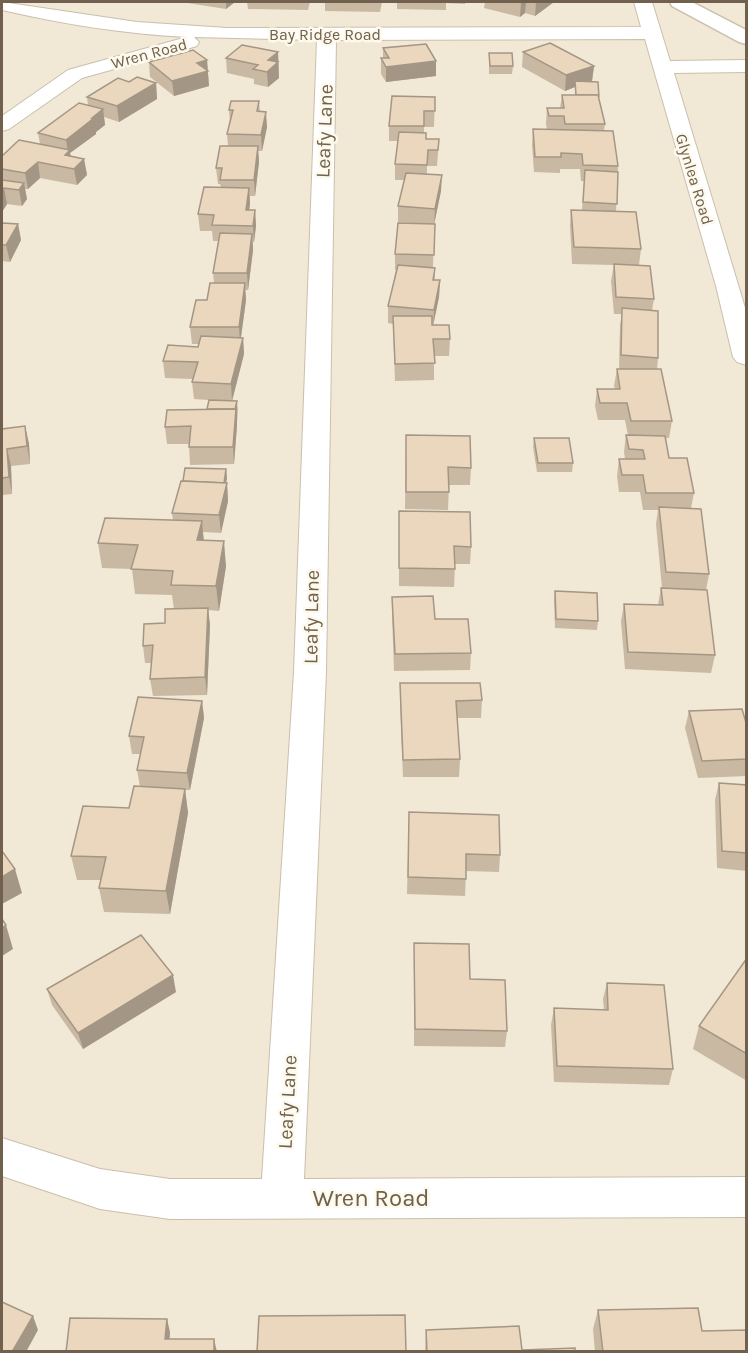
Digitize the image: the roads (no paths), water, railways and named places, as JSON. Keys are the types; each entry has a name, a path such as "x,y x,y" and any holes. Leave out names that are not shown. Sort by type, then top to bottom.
{"street":[{"name":"Glynlea Road","path":"643,2 662,67 737,286 747,357"},
{"path":"679,2 747,38"},
{"name":"Bay Ridge Road","path":"2,5 53,18 112,26 224,34 651,33"},
{"name":"Wren Road","path":"112,26 124,10"},
{"name":"Wren Road","path":"53,18 73,31 82,60 75,74"},
{"name":"Wren Road","path":"2,125 75,74 173,45 224,34"},
{"name":"Leafy Lane","path":"282,1198 310,672 327,34"},
{"path":"662,67 747,66"},
{"name":"Wren Road","path":"2,1157 100,1189 170,1200 747,1197"}]}
